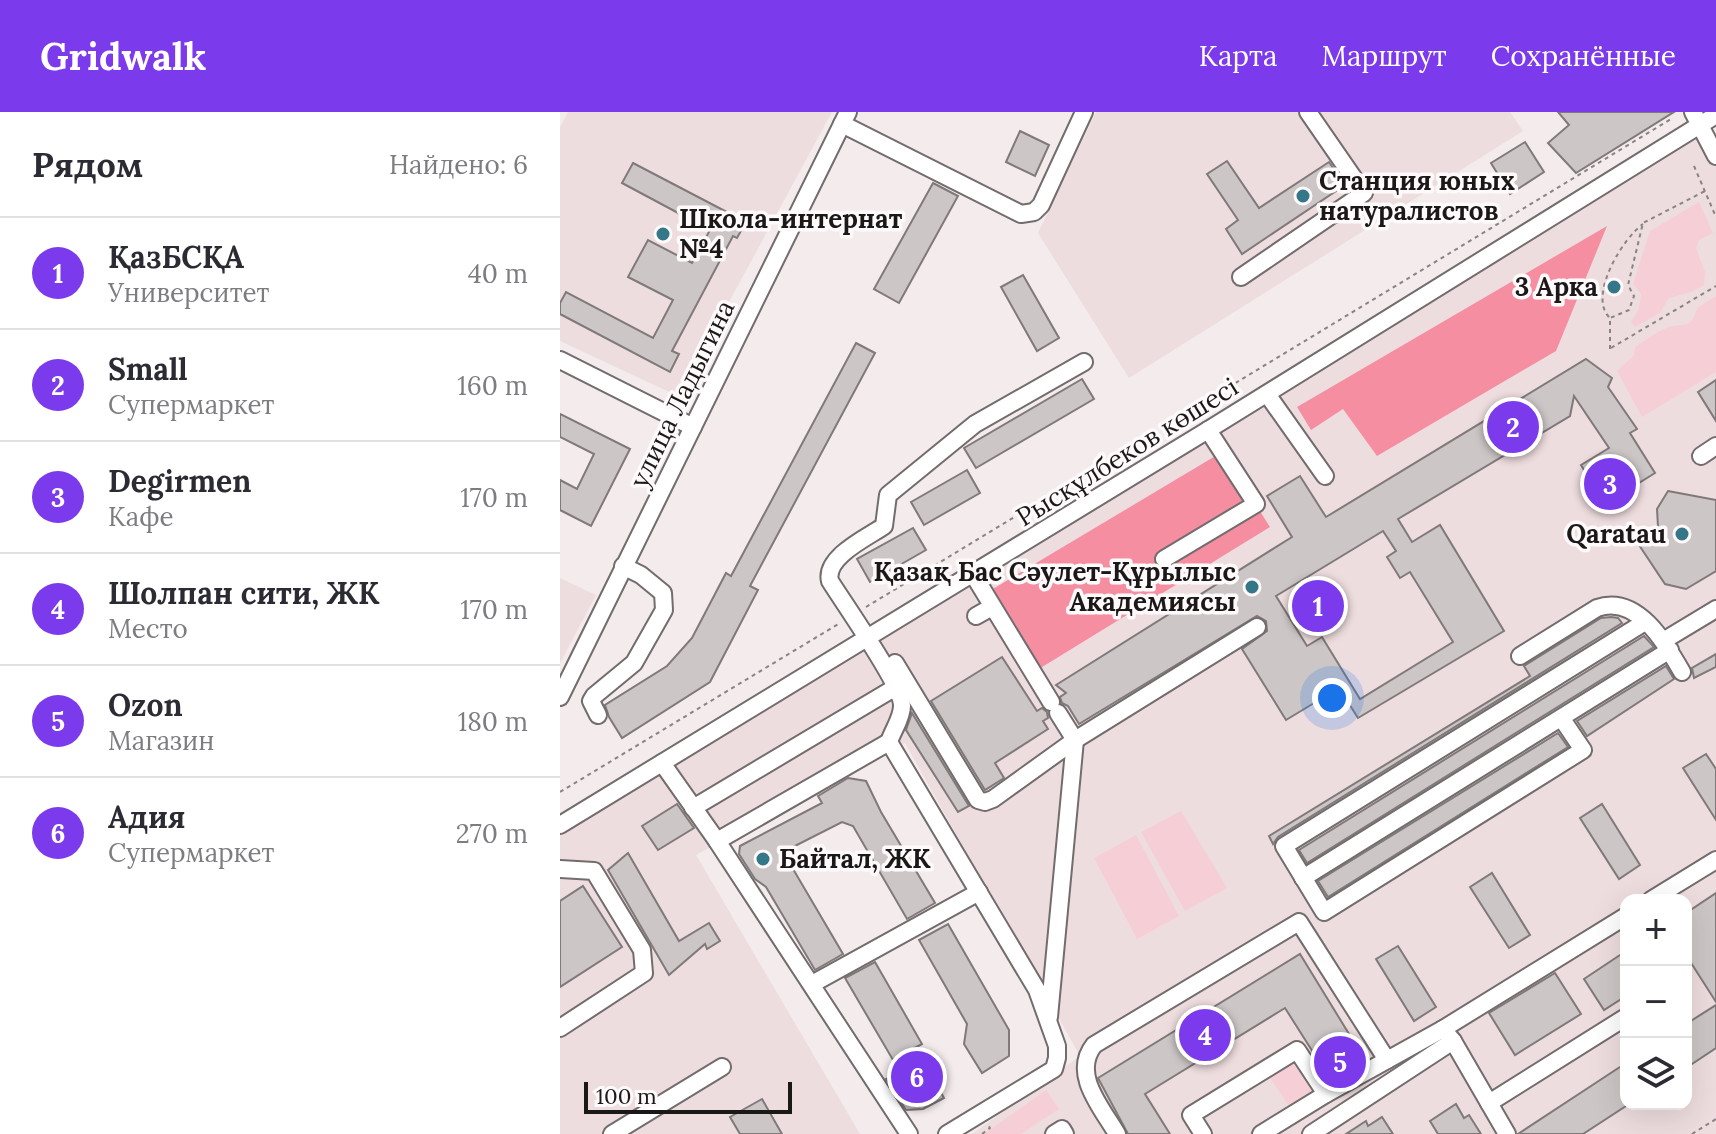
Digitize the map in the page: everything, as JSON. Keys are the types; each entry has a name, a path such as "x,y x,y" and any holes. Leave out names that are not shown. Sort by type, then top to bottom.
{"street":[{"path":"845,118 1021,214 1034,212 1041,205 1084,112"},
{"path":"1241,277 1364,193 1308,112"},
{"path":"1704,117 1716,156"},
{"name":"Рысқұлбеков көшесі","path":"560,825 1267,394 1704,117"},
{"name":"улица Ладыгина","path":"560,697 845,118"},
{"path":"560,360 693,427"},
{"path":"717,841 889,742 901,716 903,703 896,687 830,581 831,566 884,526 888,495 893,489 975,424 1084,362"},
{"path":"1267,394 1325,476"},
{"path":"1164,559 1256,504 1208,430"},
{"path":"1701,456 1716,446"},
{"path":"598,715 591,701 594,696 634,663 664,610 663,593 641,575 623,566"},
{"path":"973,574 1075,740 1048,1025"},
{"path":"1520,656 1610,603 1620,604 1645,622 1666,646 1682,672"},
{"path":"976,616 992,607"},
{"path":"1303,878 1562,719 1716,609"},
{"path":"1562,719 1583,750 1324,912 1284,846 1645,622"},
{"path":"895,663 978,800 985,802 1075,740 1257,627"},
{"path":"693,808 896,687"},
{"path":"889,742 1037,990 1057,1046 1054,1069 947,1134"},
{"path":"662,763 717,841 909,1134"},
{"path":"1661,894 1716,860"},
{"path":"560,869 594,871 642,950 644,973 560,1028"},
{"path":"812,984 979,892"},
{"path":"1311,1134 1448,1035 1620,920"},
{"path":"1117,1134 1085,1075 1087,1057 1094,1045 1299,922 1387,1060"},
{"path":"1489,1103 1620,1021"},
{"path":"1261,1134 1387,1060 1448,1035"},
{"path":"1448,1035 1507,1134"},
{"path":"1203,1134 1191,1115 1297,1050 1326,1094"},
{"path":"612,1134 722,1067"},
{"path":"1054,1134 1062,1129 1065,1134"}],"path":[{"path":"560,792 1671,119"},
{"path":"1694,166 1716,217"},
{"path":"1705,191 1630,233 1606,280 1602,298 1603,311 1610,318 1610,349 1716,286"},
{"path":"1610,318 1629,310 1634,296 1628,285 1643,223"},
{"path":"1692,1134 1716,1119"}],"shaded area":[{"name":"Школа-интернат №4","path":"568,112 832,112 678,396 560,341 560,127"},
{"path":"1096,112 1510,112 1523,131 1129,378 1038,233"},
{"path":"1701,124 1716,156 1716,1134 972,1134 1080,1056 905,743 696,855 860,1134 560,1134 560,825"},
{"path":"1699,202 1713,233 1699,240 1696,248 1705,272 1704,285 1668,299 1660,313 1635,327 1631,322 1639,309 1641,294 1633,284 1650,231"},
{"path":"1607,226 1556,351 1377,456 1343,409 1311,430 1297,407"},
{"path":"1716,296 1716,372 1642,417 1617,371 1634,355 1635,347 1665,329 1687,324 1697,308"},
{"path":"1222,452 1270,527 1034,672 986,593"},
{"path":"560,578 596,595 560,663"},
{"path":"1181,811 1227,888 1185,911 1141,832"},
{"path":"1136,835 1179,916 1137,939 1094,858"},
{"path":"1291,1060 1313,1093 1291,1109 1268,1075"},
{"path":"1046,1090 1059,1109 1021,1134 984,1134"}],"building":[{"path":"1558,112 1674,112 1576,173 1548,143 1569,125"},
{"path":"1020,131 1049,145 1035,176 1006,162"},
{"path":"1525,142 1544,172 1510,194 1491,163"},
{"name":"Станция юных натуралистов","path":"1227,161 1259,208 1329,162 1345,185 1242,254 1226,229 1238,220 1207,174"},
{"path":"633,163 746,222 737,238 733,236 672,351 679,354 670,372 560,314 560,303 566,292 653,338 673,300 628,277 648,240 692,263 710,230 622,183"},
{"path":"933,183 958,196 899,303 874,289"},
{"path":"1023,275 1059,338 1037,351 1001,287"},
{"path":"856,343 875,353 750,586 758,590 710,682 622,738 605,705 667,666 692,638 726,573 731,576"},
{"name":"Қазақ Бас Сәулет-Құрылыс Академиясы","path":"1586,359 1612,378 1608,387 1637,429 1630,433 1655,473 1605,504 1581,465 1609,448 1574,396 1570,416 1398,519 1412,542 1440,525 1504,631 1358,718 1339,688 1286,720 1242,649 1267,631 1266,621 1257,616 1079,724 1068,706 1062,703 1060,697 1066,693 1056,685 1292,537 1267,496 1300,476 1326,517","holes":["1383,531 1396,551 1387,557 1400,578 1410,572 1453,642 1360,699 1322,637 1307,646 1276,596"]},
{"path":"1082,379 1094,399 976,468 964,448"},
{"path":"1716,380 1716,421 1698,392"},
{"path":"560,414 630,449 591,526 560,510 560,480 577,489 594,454 560,437"},
{"path":"967,470 980,493 924,525 911,502"},
{"name":"Qaratau","path":"1668,491 1716,500 1716,571 1686,589 1665,584 1637,542 1658,527 1657,509"},
{"path":"913,528 926,550 870,582 857,559"},
{"path":"1601,618 1618,618 1622,623 1278,837 1273,844 1269,836 1530,676 1524,666"},
{"path":"1644,636 1654,647 1307,863 1299,850"},
{"path":"1716,654 1716,667 1694,678 1692,668"},
{"path":"1002,657 1037,711 1042,708 1047,712 1048,718 1043,721 1048,729 995,763 1004,778 985,790 931,701"},
{"path":"1666,666 1674,679 1587,736 1577,721"},
{"path":"912,713 969,806 958,812 906,730"},
{"path":"1558,733 1568,747 1328,897 1318,881"},
{"path":"1706,754 1716,769 1716,820 1683,768"},
{"path":"848,778 866,781 935,903 907,919 853,826 842,822 783,852 843,954 815,970 766,887 755,879 739,854 740,846 822,803 818,796"},
{"path":"677,804 694,828 658,850 642,826"},
{"path":"1602,804 1640,865 1619,879 1580,818"},
{"path":"628,853 679,941 709,923 720,941 707,949 705,944 669,975 608,870"},
{"path":"1492,873 1530,935 1509,948 1470,887"},
{"path":"583,886 622,947 560,987 560,901"},
{"path":"1716,893 1716,1002 1692,964 1692,909"},
{"path":"948,924 1009,1030 1009,1056 982,1073 964,1044 967,1024 919,940"},
{"path":"1398,946 1436,1007 1414,1021 1376,959"},
{"path":"1300,954 1365,1060 1330,1079 1285,1008 1145,1094 1170,1134 1128,1134 1098,1078"},
{"path":"1620,955 1620,1000 1604,1010 1584,979"},
{"path":"875,962 922,1044 893,1060 845,978"},
{"path":"1555,973 1581,1014 1515,1055 1489,1013"},
{"path":"1716,1005 1716,1048 1692,1064 1692,1038 1692,1020"},
{"path":"895,1063 928,1068 944,1098 923,1109 906,1110 886,1079 899,1071"},
{"path":"1620,1067 1620,1110 1583,1134 1518,1134"},
{"path":"762,1099 782,1134 740,1134 730,1117"},
{"path":"1456,1104 1464,1118 1469,1115 1481,1134 1438,1134 1430,1121"},
{"path":"1382,1117 1393,1134 1346,1134 1366,1121 1368,1126"}],"place":[{"name":"Станция юных натуралистов","path":"1303,196"},
{"name":"Школа-интернат №4","path":"663,234"},
{"name":"3 Арка","path":"1614,287"},
{"name":"Small","path":"1513,427"},
{"name":"Degirmen","path":"1610,484"},
{"name":"Qaratau","path":"1682,534"},
{"name":"Қазақ Бас Сәулет-Құрылыс Академиясы","path":"1252,587"},
{"name":"ҚазБСҚА","path":"1318,606"},
{"name":"Байтал, ЖК","path":"763,859"},
{"name":"Шолпан сити, ЖК","path":"1205,1035"},
{"name":"Ozon","path":"1340,1062"},
{"name":"Адия","path":"917,1077"}]}
